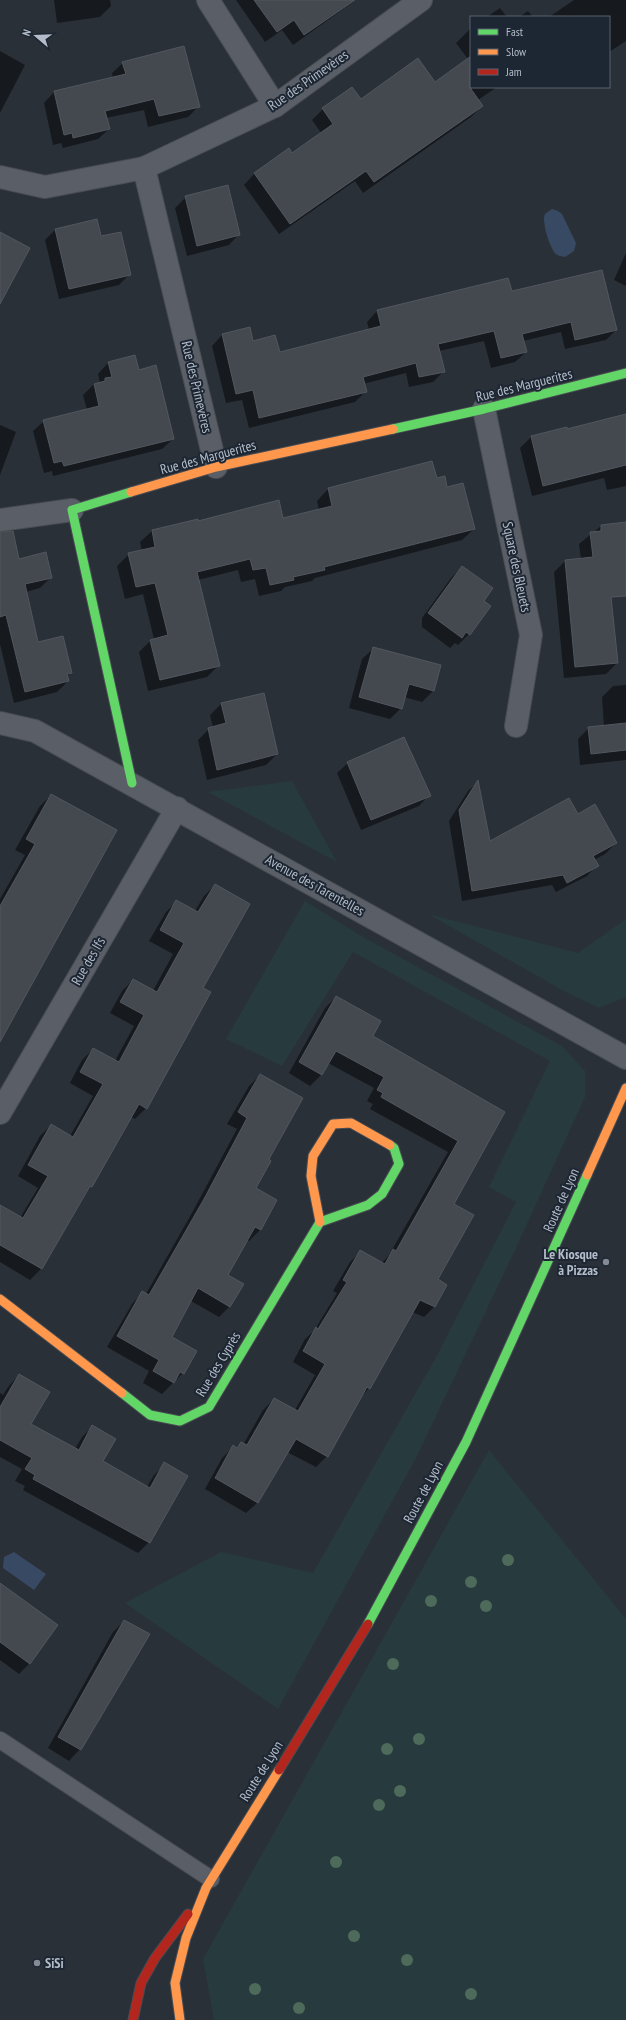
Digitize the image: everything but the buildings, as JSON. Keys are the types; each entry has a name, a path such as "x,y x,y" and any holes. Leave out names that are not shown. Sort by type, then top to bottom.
{"street":[{"path":"208,0 275,106"},
{"name":"Rue des Primevères","path":"0,177 45,187 144,168 275,106 421,0"},
{"name":"Rue des Primevères","path":"144,168 216,467"},
{"name":"Rue des Marguerites","path":"72,510 216,467 484,410 626,373"},
{"name":"Square des Bleuets","path":"484,410 531,635 516,726"},
{"path":"0,520 72,510 132,783"},
{"name":"Avenue des Tarentelles","path":"0,723 35,731 132,783 626,1058"},
{"name":"Rue des Ifs","path":"0,1113 177,808"},
{"name":"Route de Lyon","path":"133,2020 141,1983 155,1958 208,1884 363,1634 466,1442 626,1088"},
{"path":"351,1123 394,1148 399,1164 382,1194 368,1205 320,1222 311,1176 313,1156 333,1124 351,1123"},
{"name":"Rue des Cyprès","path":"0,1299 150,1415 180,1421 209,1407 320,1222"},
{"name":"Route de Lyon","path":"180,2020 175,1984 186,1938 208,1884"}],"lane":[{"path":"0,1740 208,1884"}],"green space":[{"path":"292,781 337,862 208,792"},
{"path":"305,901 363,937 562,1046 585,1071 585,1097 516,1248 416,1458 278,1709 125,1603 221,1552 313,1573 435,1359 516,1202 489,1187 550,1061 353,952 282,1066 226,1039"},
{"path":"428,914 578,953 626,919 626,997 599,1008 562,990"},
{"path":"489,1450 626,1619 626,2020 214,2020 203,1959"}],"water":[{"path":"552,209 562,214 576,243 574,251 565,257 556,254 551,246 547,234 544,217 545,214"},
{"path":"14,1552 46,1574 34,1590 3,1568 4,1557"}],"traffic: fast":[{"path":"393,429 484,409 626,373"},
{"path":"131,492 72,510 132,783"},
{"path":"122,1393 150,1415 180,1421 209,1407 320,1222 368,1205 382,1194 399,1164 394,1148 390,1145"},
{"path":"368,1624 466,1442 587,1175"}],"traffic: slow":[{"path":"131,492 216,467 393,429"},
{"path":"587,1175 626,1088"},
{"path":"320,1222 311,1176 313,1156 333,1124 351,1123 390,1145"},
{"path":"0,1299 122,1393"},
{"path":"180,2020 175,1983 186,1938 206,1888 279,1770"}],"traffic: jam":[{"path":"279,1770 368,1624"},
{"path":"133,2020 141,1983 155,1958 188,1914"}],"place":[{"name":"Le Kiosque à Pizzas","path":"606,1262"},
{"name":"SiSi","path":"37,1963"}]}
